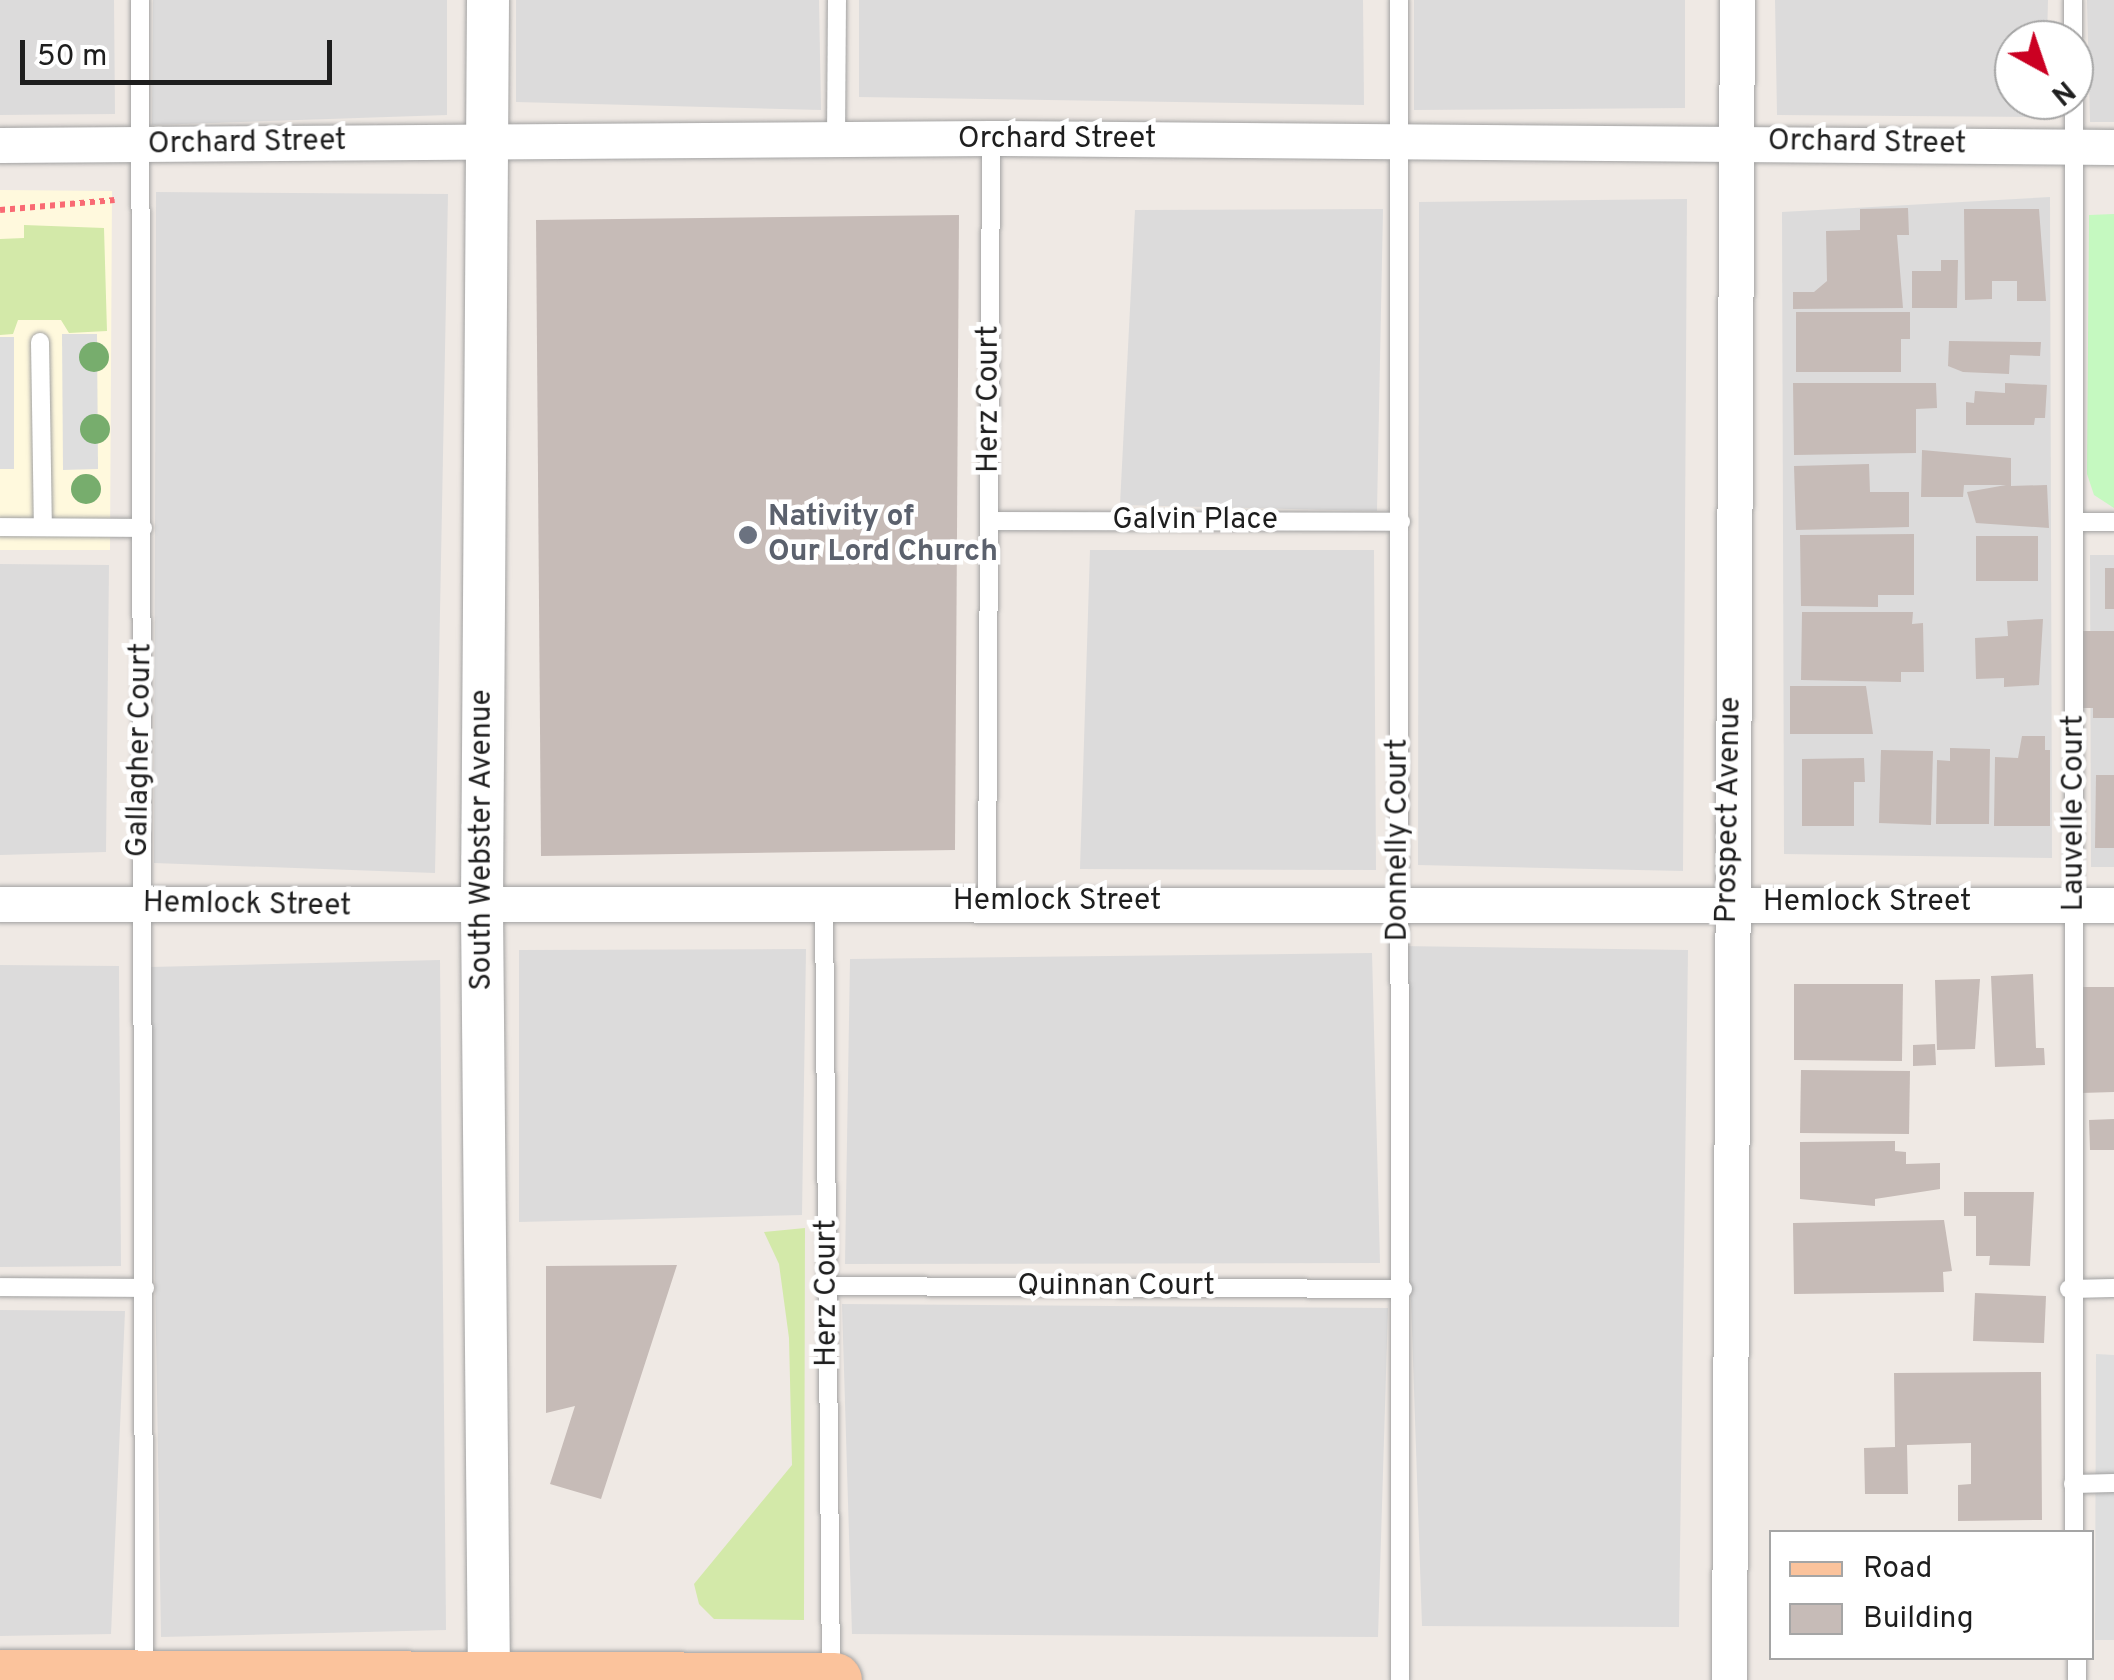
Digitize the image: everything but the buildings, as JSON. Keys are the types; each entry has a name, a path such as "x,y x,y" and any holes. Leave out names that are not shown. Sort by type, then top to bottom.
{"main road":[{"path":"0,1677 832,1680"}],"street":[{"name":"South Webster Avenue","path":"488,0 482,909 489,1677"},
{"name":"Prospect Avenue","path":"1729,1680 1728,902 1737,0"},
{"name":"Orchard Street","path":"0,146 990,138 2114,147"},
{"name":"Hemlock Street","path":"0,904 482,909 987,901 2114,905"}],"lane":[{"name":"Gallagher Court","path":"140,0 143,528 139,904 145,1288 144,1679"},
{"path":"836,142 837,0"},
{"name":"Donnelly Court","path":"1399,0 1398,902 1403,1290 1400,1680"},
{"name":"Lauvelle Court","path":"2074,120 2076,904 2069,1289 2074,1530"},
{"name":"Herz Court","path":"987,901 990,138"},
{"path":"40,342 43,527"},
{"name":"Galvin Place","path":"989,521 1400,522"},
{"path":"2074,522 2114,522"},
{"path":"0,527 143,528"},
{"name":"Herz Court","path":"824,906 832,1680"},
{"name":"Quinnan Court","path":"828,1286 1403,1290"},
{"path":"0,1288 145,1288"},
{"path":"2069,1289 2114,1288"},
{"path":"2073,1484 2114,1483"}],"path":[{"path":"0,210 90,207 96,198 140,204"}],"shaded area":[{"path":"0,0 114,0 115,114 0,115"},
{"path":"153,0 447,0 447,115 152,125"},
{"path":"516,0 819,0 821,110 516,102"},
{"path":"859,0 1363,0 1364,105 859,97"},
{"path":"1414,0 1685,0 1685,108 1414,110"},
{"path":"1775,0 2048,0 2048,20 1994,20 1994,117 1777,115"},
{"path":"2087,0 2114,0 2114,122 2090,122 2094,120 2094,20 2087,20"},
{"path":"0,190 112,191 110,550 0,550"},
{"path":"156,192 448,194 435,873 154,863"},
{"path":"2050,197 2052,858 1784,854 1782,212"},
{"path":"1687,199 1683,871 1418,865 1419,202"},
{"path":"1383,209 1377,511 1120,505 1135,210"},
{"path":"62,334 97,334 98,469 63,470"},
{"path":"0,337 14,337 14,469 0,469"},
{"path":"1090,550 1374,550 1376,870 1080,869"},
{"path":"2090,555 2114,555 2114,867 2091,867"},
{"path":"0,564 109,565 106,852 0,855"},
{"path":"1399,946 1688,950 1679,1627 1422,1626"},
{"path":"806,949 802,1215 519,1222 519,950"},
{"path":"1372,953 1380,1263 845,1264 850,959"},
{"path":"440,960 446,1630 161,1637 150,967"},
{"path":"0,965 119,966 121,1266 0,1267"},
{"path":"842,1304 1388,1308 1378,1637 852,1634"},
{"path":"0,1310 125,1311 111,1634 0,1636"},
{"path":"2096,1354 2114,1355 2114,1640 2095,1640"}],"green space":[{"path":"2114,214 2114,508 2094,495 2087,474 2089,215"},
{"path":"24,225 104,228 107,331 69,333 61,320 18,320 13,334 0,335 0,239 24,238"},
{"path":"805,1228 804,1620 714,1619 699,1604 694,1584 792,1465 789,1338 779,1264 764,1232"}],"place":[{"name":"Nativity of Our Lord Church","path":"748,535"}]}
